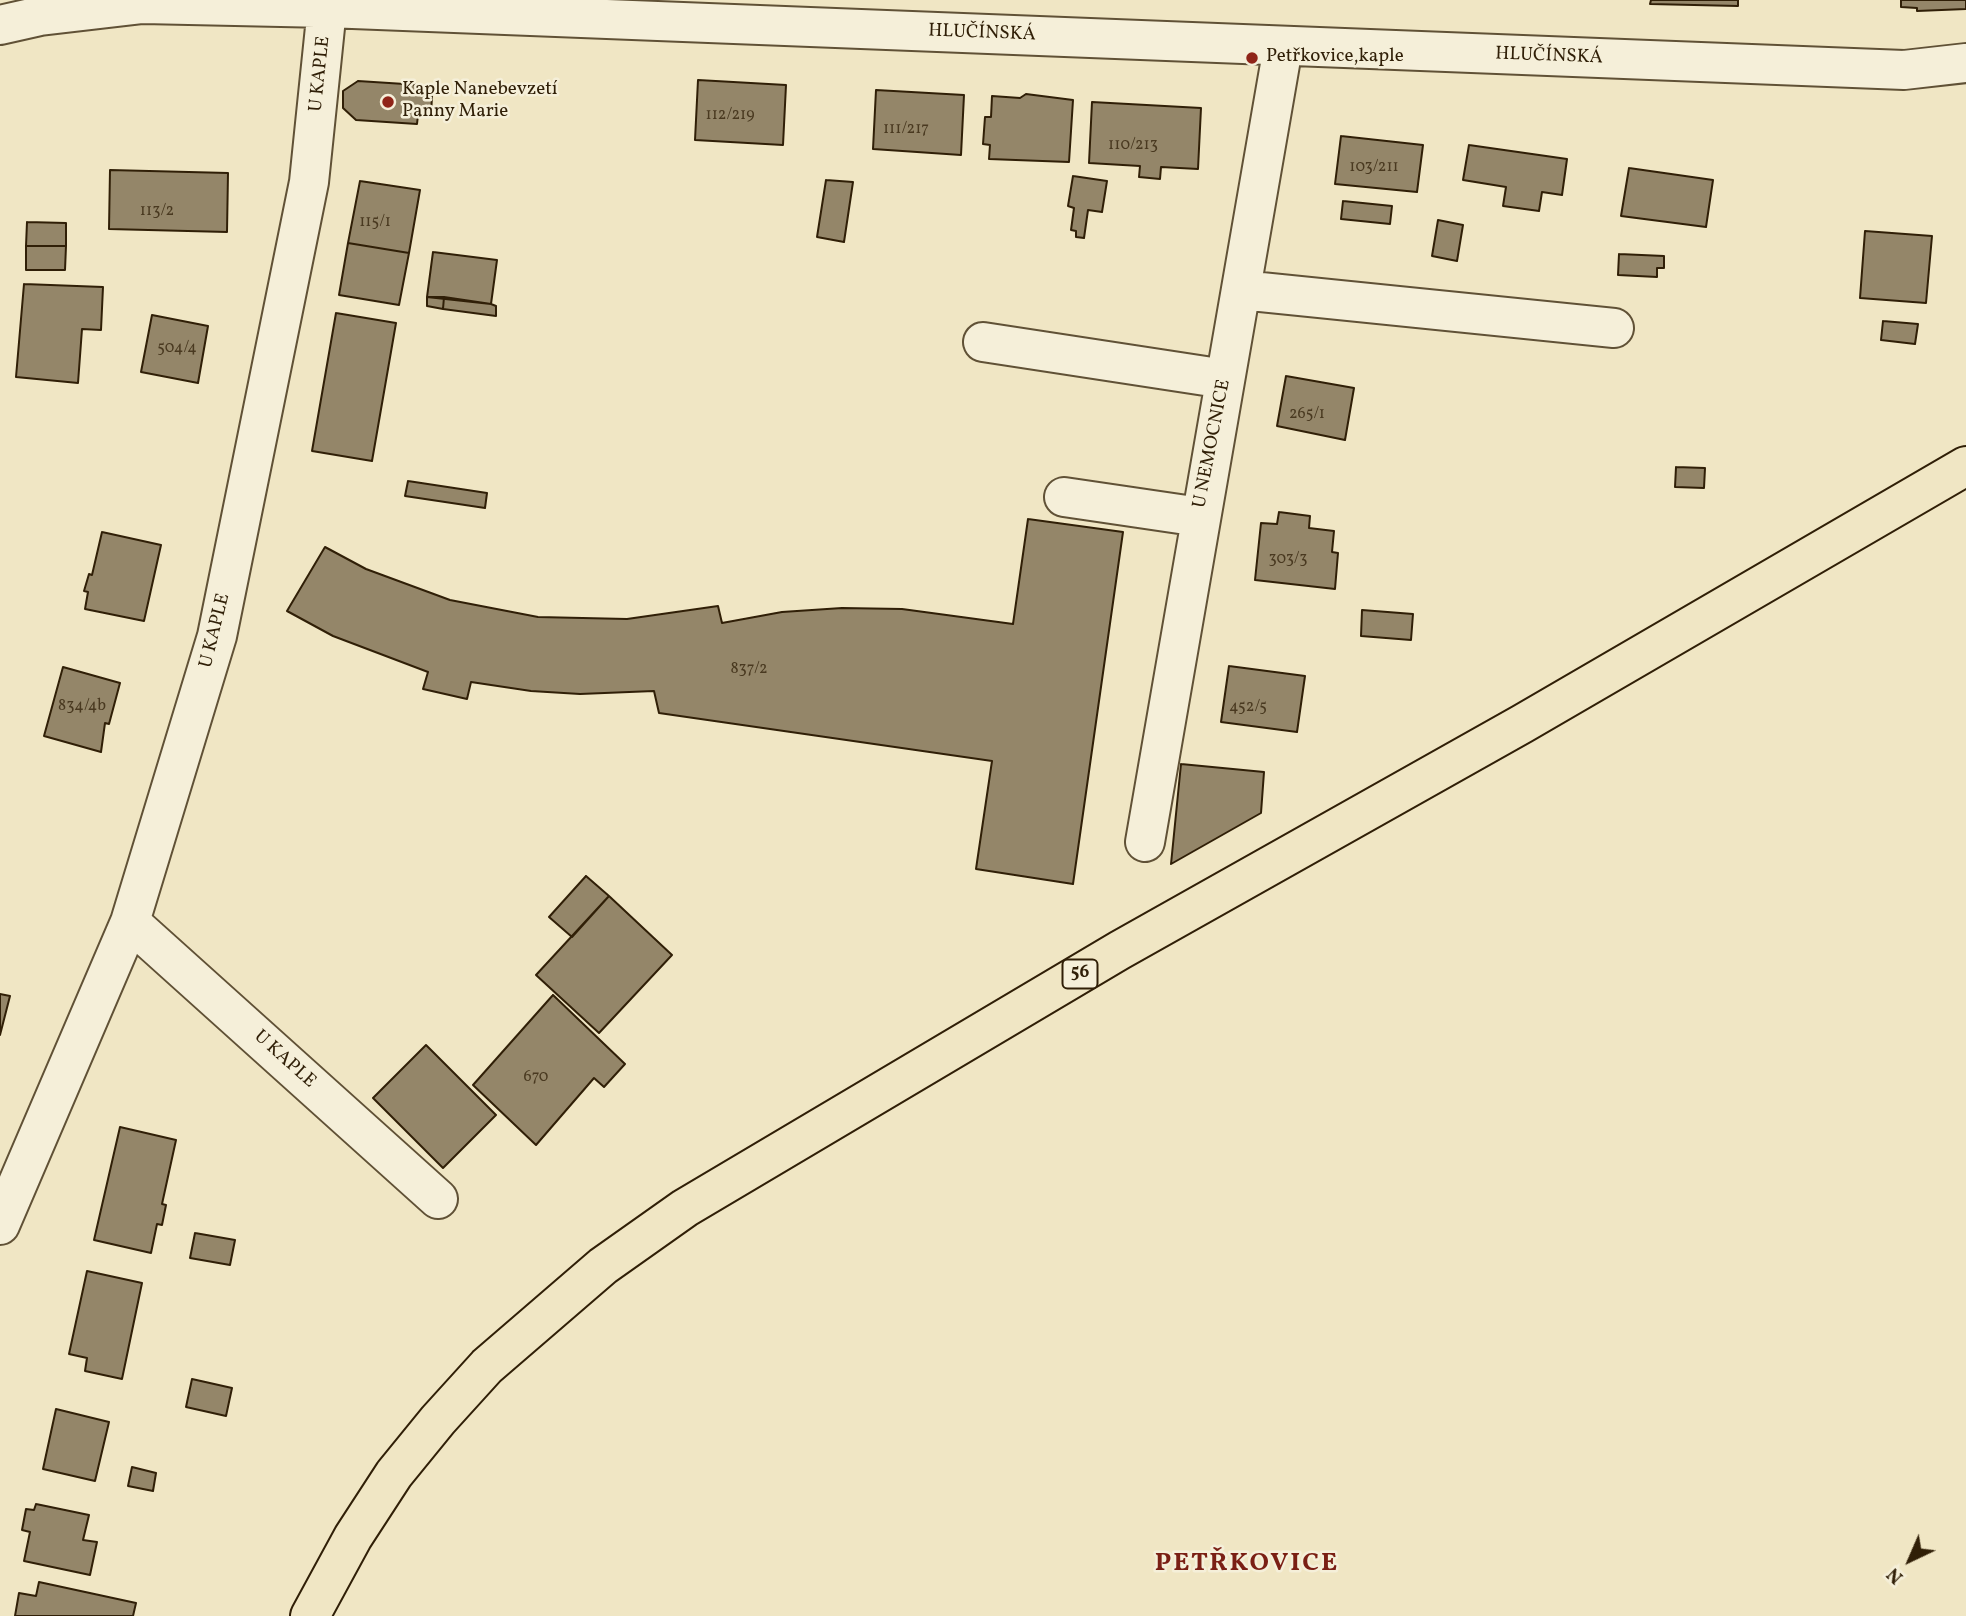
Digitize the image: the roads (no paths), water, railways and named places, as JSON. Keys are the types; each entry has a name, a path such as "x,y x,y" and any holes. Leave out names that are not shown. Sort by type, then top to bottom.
{"main road":[{"name":"56","path":"310,1616 353,1537 394,1475 486,1366 603,1266 685,1208 1120,950 1522,724 1966,466"}],"street":[{"name":"HLUČÍNSKÁ","path":"0,25 40,16 143,4 327,8 1904,70 1966,63"},
{"name":"U KAPLE","path":"0,1225 130,922 224,604 309,182 327,8"},
{"name":"U NEMOCNICE","path":"1145,842 1199,517 1226,379 1283,47"},
{"path":"1241,290 1614,328"},
{"path":"983,342 1226,379"},
{"path":"1064,497 1199,517"},
{"name":"U KAPLE","path":"130,922 438,1199"}],"place":[{"name":"Petřkovice,kaple","path":"1252,58"},
{"name":"Kaple Nanebevzetí Panny Marie","path":"388,102"}],"district":[{"name":"PETŘKOVICE","path":"1247,1565"}]}
